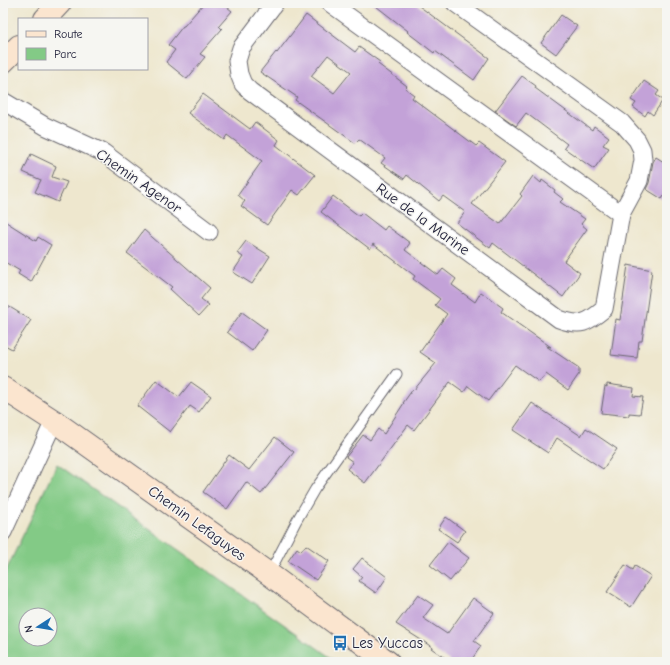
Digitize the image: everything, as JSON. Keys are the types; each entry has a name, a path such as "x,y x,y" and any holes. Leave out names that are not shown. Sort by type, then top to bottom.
{"main road":[{"path":"46,18 60,3"},
{"path":"3,62 18,47"},
{"name":"Chemin Lefaguyes","path":"3,388 54,421 269,574 388,662"}],"street":[{"path":"330,3 621,214"},
{"name":"Rue de la Marine","path":"273,4 241,48 238,61 239,74 243,84 250,91 559,319 571,323 581,323 593,318 604,309 621,214 639,181 643,160 642,150 637,140 622,124 455,3"},
{"name":"Chemin Agenor","path":"3,101 45,126 104,153 209,232"},
{"path":"3,532 54,421"}],"lane":[{"path":"269,574 315,489 397,374"}],"green space":[{"path":"57,464 337,662 3,662 3,577"}],"building":[{"path":"204,3 222,3 232,11 219,26 222,29 200,54 205,57 187,79 166,62 175,50 168,45"},
{"path":"372,3 415,3 489,58 474,80 435,51 434,53"},
{"path":"306,15 355,52 359,47 380,62 378,64 407,86 405,88 414,95 412,98 476,146 479,143 505,162 472,204 500,224 522,196 520,194 533,176 541,183 542,180 555,190 554,192 563,199 560,202 585,219 581,224 587,229 564,261 580,273 563,297 493,243 490,248 457,223 465,212 443,196 439,201 407,175 404,179 381,163 385,158 359,139 355,143 295,100 297,97 260,72 276,52 277,53","holes":["328,55 351,72 334,93 311,76"]},
{"path":"561,15 577,26 556,54 541,43"},
{"path":"522,76 536,86 535,88 592,130 594,126 609,137 603,145 609,148 594,169 564,148 567,144 526,113 516,126 495,111"},
{"path":"644,81 659,91 656,95 663,100 653,115 648,111 645,116 633,107 636,103 631,100"},
{"path":"203,94 250,129 255,122 279,140 276,145 315,175 299,195 292,190 267,225 241,206 245,201 238,195 262,161 227,135 224,140 188,113"},
{"path":"31,154 56,166 52,177 67,182 58,202 35,192 41,180 23,172"},
{"path":"656,157 667,164 667,191 662,199 646,189 649,183 653,162"},
{"path":"333,196 359,216 362,213 384,230 387,226 410,243 405,250 438,275 443,269 456,279 452,285 475,302 481,292 503,308 501,312 551,347 546,346 579,368 579,374 568,390 546,374 539,382 515,365 488,401 468,386 464,392 450,382 414,430 408,425 365,483 347,469 353,462 346,457 363,435 370,440 378,429 384,434 413,389 414,390 436,363 420,352 447,314 435,305 440,299 413,279 415,276 373,244 370,249 321,212"},
{"path":"3,220 36,241 38,237 51,245 31,282 18,274 20,271 3,261"},
{"path":"144,230 210,288 201,299 209,305 199,316 170,289 172,287 127,253"},
{"path":"246,241 270,256 252,284 233,272 243,257 237,253"},
{"path":"628,265 652,270 642,341 639,341 637,358 611,355 616,319 620,320"},
{"path":"3,303 31,320 12,349 3,344"},
{"path":"242,312 267,330 252,351 227,332"},
{"path":"156,380 179,397 191,382 211,396 199,412 190,406 170,432 137,406"},
{"path":"607,384 634,388 633,396 643,397 640,414 629,413 629,416 601,413 605,386 607,387"},
{"path":"532,403 581,436 586,428 617,449 603,469 557,438 548,453 513,430"},
{"path":"275,437 294,452 261,494 246,482 227,509 203,492 229,455 249,470"},
{"path":"446,517 465,531 457,542 438,529"},
{"path":"448,542 469,558 450,581 430,565"},
{"path":"306,545 329,561 316,580 288,561 297,548 301,551"},
{"path":"362,558 387,577 376,593 359,581 362,577 353,569"},
{"path":"625,565 633,570 635,566 651,576 631,607 607,592"},
{"path":"418,595 433,605 423,618 447,634 473,598 494,613 474,641 481,646 470,662 451,662 431,648 432,647 396,624"}],"place":[{"name":"Les Yuccas","path":"340,643"}]}
